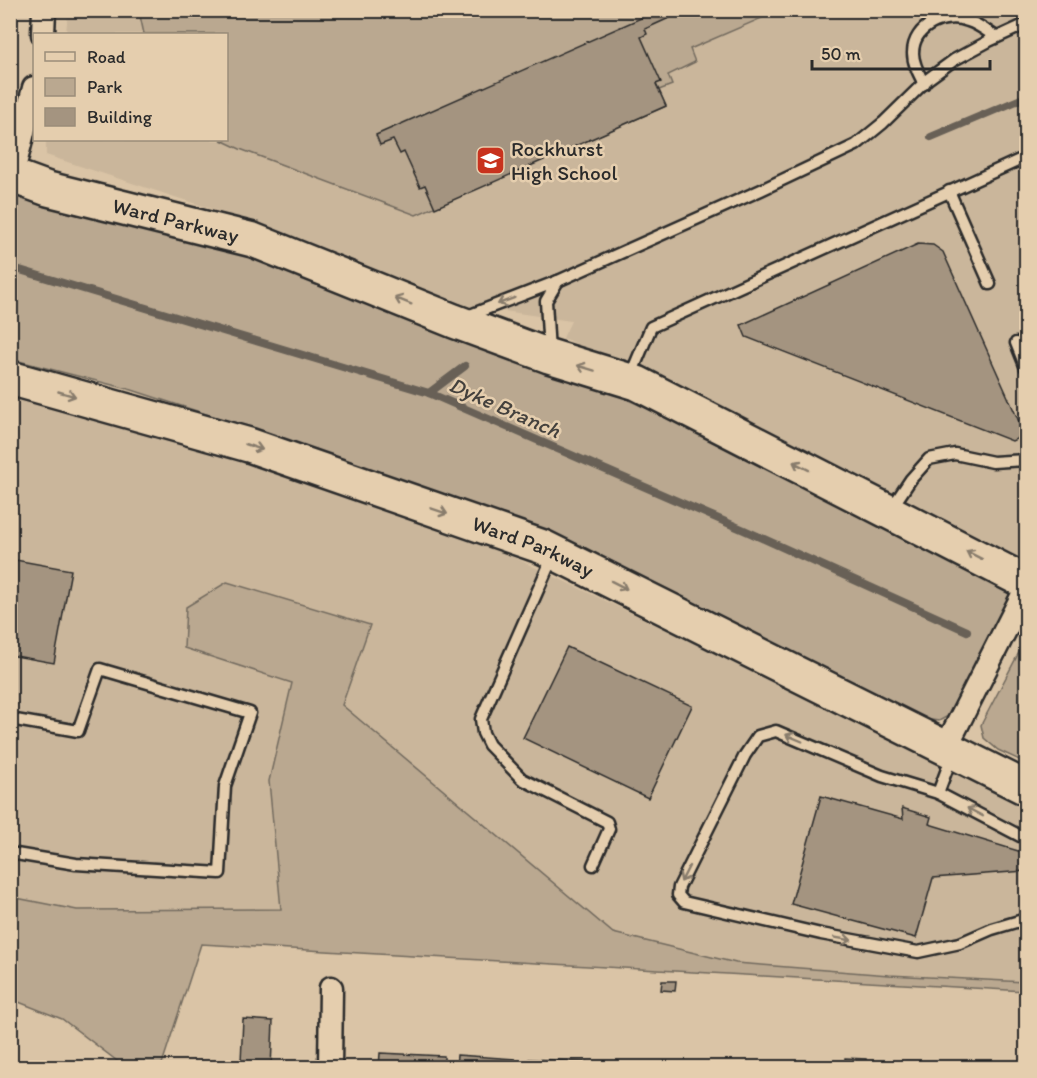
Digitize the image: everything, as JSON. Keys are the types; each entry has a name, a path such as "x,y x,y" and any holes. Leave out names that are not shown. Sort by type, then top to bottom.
{"main road":[{"name":"Ward Parkway","path":"11,176 48,189 253,240 454,321 549,356 628,380 1026,582"},
{"name":"Ward Parkway","path":"10,378 249,445 543,547 1026,789"}],"street":[{"path":"43,33 44,10"},
{"path":"11,176 33,92"},
{"path":"949,751 1026,589"},
{"path":"330,1068 331,988"}],"lane":[{"path":"924,84 914,61 913,51 915,41 928,25 953,18 966,20 996,37"},
{"path":"454,321 558,281 856,145 954,60 1026,24"},
{"path":"628,380 651,327 1026,157"},
{"path":"949,191 990,284"},
{"path":"549,356 546,301 558,281"},
{"path":"1016,343 1026,368"},
{"path":"889,511 911,479 929,459 955,454 993,462 1026,460"},
{"path":"554,553 482,719 483,733 489,746 522,779 607,822 609,829 593,865"},
{"path":"10,719 78,731 99,669 250,713 225,786 220,873 76,864 10,853"},
{"path":"1026,839 938,793 882,776 776,730 759,736 745,755 679,887 678,895 684,902 820,934 918,952 960,943 992,929 1026,919"},
{"path":"938,793 949,751"}],"shaded area":[{"name":"Rockhurst High School","path":"68,11 1026,11 1026,553 1016,556 986,545 676,387 563,338 571,321 451,303 270,228 46,155 46,141 228,141 228,33 66,33"},
{"path":"10,395 317,483 494,548 1026,804 1026,982 889,975 736,963 613,933 342,705 293,683 269,781 281,910 77,910 11,897"}],"green space":[{"path":"139,11 778,11 690,49 695,62 668,75 672,85 659,90 666,106 416,215 223,141 228,141 228,33 144,33"},
{"path":"11,195 61,205 252,254 613,393 781,469 1003,585 1010,596 950,715 939,721 924,719 383,474 132,390 11,359"},
{"path":"227,582 370,625 342,705 613,933 736,963 889,975 1026,982 1026,991 201,944 161,1067 125,1067 62,1019 11,999 11,897 77,910 281,909 269,781 292,683 184,648 186,607"},
{"path":"1026,639 1026,763 998,750 984,738 981,725"}],"building":[{"path":"659,10 677,10 678,14 645,29 647,34 641,37 661,82 656,84 666,106 435,208 425,185 420,187 404,152 400,154 393,140 380,145 376,135"},
{"path":"918,244 933,245 943,252 1025,435 1012,441 746,337 741,325"},
{"path":"10,559 71,570 54,663 10,655"},
{"path":"567,647 692,706 648,798 523,738"},
{"path":"821,796 903,819 902,808 931,817 929,824 1025,853 1026,871 933,878 916,938 791,904"},
{"path":"662,981 676,981 675,991 661,990"},
{"path":"243,1019 273,1021 271,1068 235,1068 236,1061 241,1062"},
{"path":"380,1053 444,1056 444,1068 379,1068"},
{"path":"457,1055 515,1059 515,1068 456,1068"},
{"path":"845,1058 866,1059 866,1068 845,1068"},
{"path":"529,1059 587,1062 587,1068 528,1068"},
{"path":"906,1061 930,1062 930,1068 906,1068"},
{"path":"610,1063 668,1066 668,1068 609,1068"}],"waterway":[{"path":"931,137 1026,97"},
{"name":"Dyke Branch","path":"10,267 429,393 744,530 967,631"},
{"path":"429,393 465,366"}],"place":[{"name":"Rockhurst High School","path":"490,161"}]}
